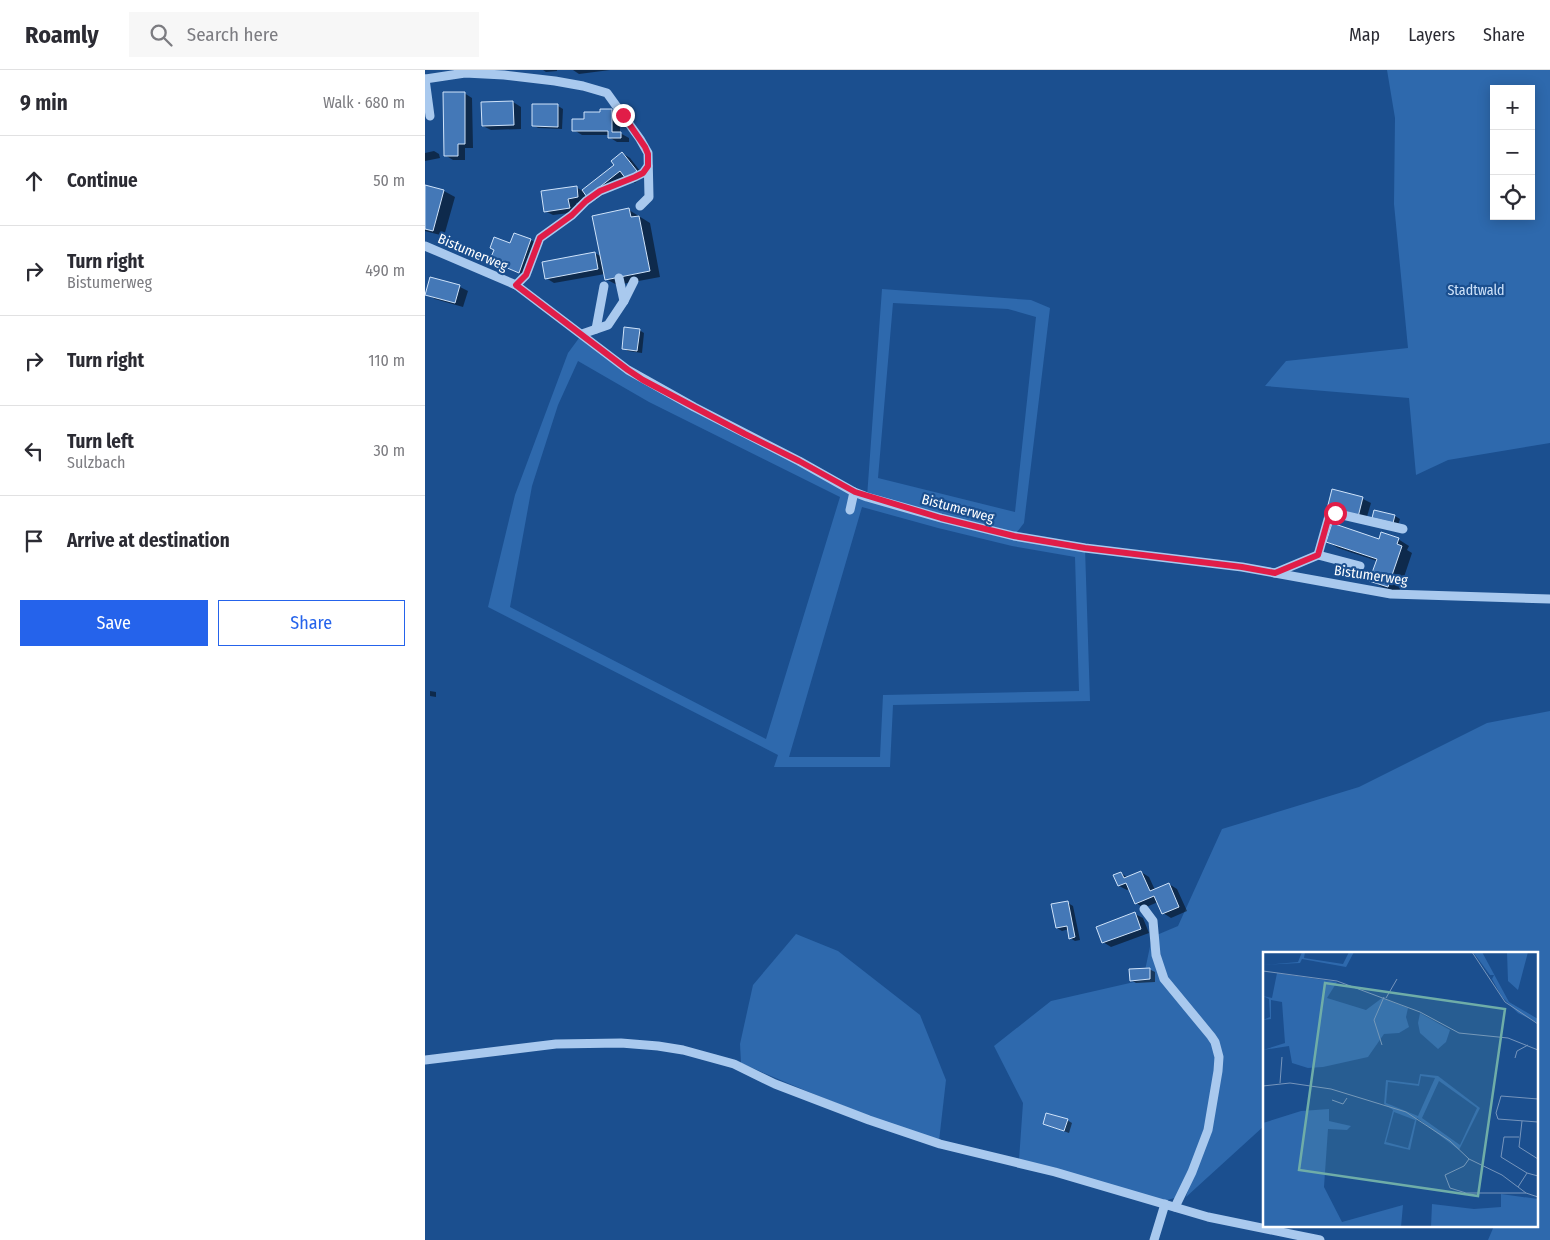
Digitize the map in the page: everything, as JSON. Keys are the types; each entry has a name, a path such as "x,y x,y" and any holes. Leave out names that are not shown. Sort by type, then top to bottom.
{"street":[{"path":"430,116 425,79 465,74 504,75 555,81 607,93 648,154 649,197 640,206"},
{"path":"516,285 526,275 540,238 572,215 586,201 600,191 643,173 648,166"},
{"name":"Bistumerweg","path":"425,246 516,285 643,380 855,492 941,518 1014,536 1085,548 1242,567 1391,594 1550,599"},
{"path":"619,278 624,301"},
{"path":"582,334 608,325 624,301 634,281"},
{"path":"596,329 605,286"},
{"path":"850,510 855,492"},
{"path":"1318,555 1329,516 1335,513 1403,529"},
{"path":"1275,573 1318,555 1360,566"},
{"path":"1144,909 1153,921 1156,955 1164,979 1211,1036 1215,1042 1219,1057 1207,1130 1192,1172 1175,1207"},
{"path":"425,1060 556,1044 621,1043 683,1050 734,1064 775,1084 869,1120 941,1144 1055,1172 1208,1217 1321,1240"},
{"path":"1154,1240 1165,1204"}],"green space":[{"name":"Stadtwald","path":"1387,70 1550,70 1550,443 1448,460 1416,475 1409,398 1265,386 1286,361 1408,348 1394,204 1395,118"},
{"path":"882,289 1031,300 1050,308 1024,523 1014,536 1085,548 1090,701 893,705 890,767 774,767 778,755 488,607 515,495 568,353 582,334 628,370 867,497","holes":["893,303 1008,309 1036,317 1015,512 878,478","578,361 649,402 840,497 766,739 510,607 532,486 558,405","862,507 1012,546 1075,557 1079,691 883,695 880,757 789,757"]},
{"path":"1550,711 1550,1240 1488,1240 1493,1228 1537,1228 1537,952 1263,952 1263,1127 1186,1197 1195,1167 1178,1197 1164,1201 1019,1160 1023,1103 994,1046 1051,1001 1143,980 1152,937 1178,926 1222,829 1359,787 1487,723"},
{"path":"796,934 838,951 920,1015 946,1080 939,1141 839,1104 741,1063 740,1044 753,985"}],"building":[{"path":"443,92 465,92 465,144 458,144 458,156 444,156"},
{"path":"513,101 514,125 482,126 481,102"},
{"path":"532,104 558,104 558,127 532,126"},
{"path":"600,109 612,109 612,132 621,132 621,138 608,138 608,131 572,131 572,119 584,119 584,112 600,112"},
{"path":"622,152 637,171 626,179 620,171 587,197 582,190 614,165 611,161"},
{"path":"425,185 444,190 433,231 425,229"},
{"path":"577,186 578,197 568,199 570,208 544,212 541,191"},
{"path":"629,208 631,217 639,216 650,271 605,280 592,216"},
{"path":"514,233 531,239 519,273 505,267 507,262 491,257 494,250 490,248 494,237 510,243"},
{"path":"595,252 598,269 545,279 542,262"},
{"path":"430,277 460,285 455,303 425,295"},
{"path":"624,327 640,329 637,351 622,349"},
{"path":"1332,489 1363,497 1358,517 1327,509"},
{"path":"1374,510 1395,515 1393,523 1372,518"},
{"path":"1332,523 1379,539 1381,532 1399,538 1397,544 1402,546 1388,587 1369,581 1377,559 1326,542"},
{"path":"1141,871 1150,891 1169,883 1179,907 1162,914 1154,896 1135,904 1126,883 1118,886 1113,875 1121,872 1124,878"},
{"path":"1068,901 1075,937 1069,939 1067,926 1056,928 1051,904"},
{"path":"1135,912 1141,929 1102,943 1096,927"},
{"path":"1150,968 1150,979 1130,981 1129,969"},
{"path":"1046,1113 1068,1119 1064,1131 1043,1124"}],"route":[{"path":"623,115 645,147 648,154 648,166 643,173 600,191 586,201 572,215 540,238 526,275 516,285 643,380 855,492 941,518 1014,536 1085,548 1242,567 1275,573 1318,555 1329,516 1335,513"}]}
